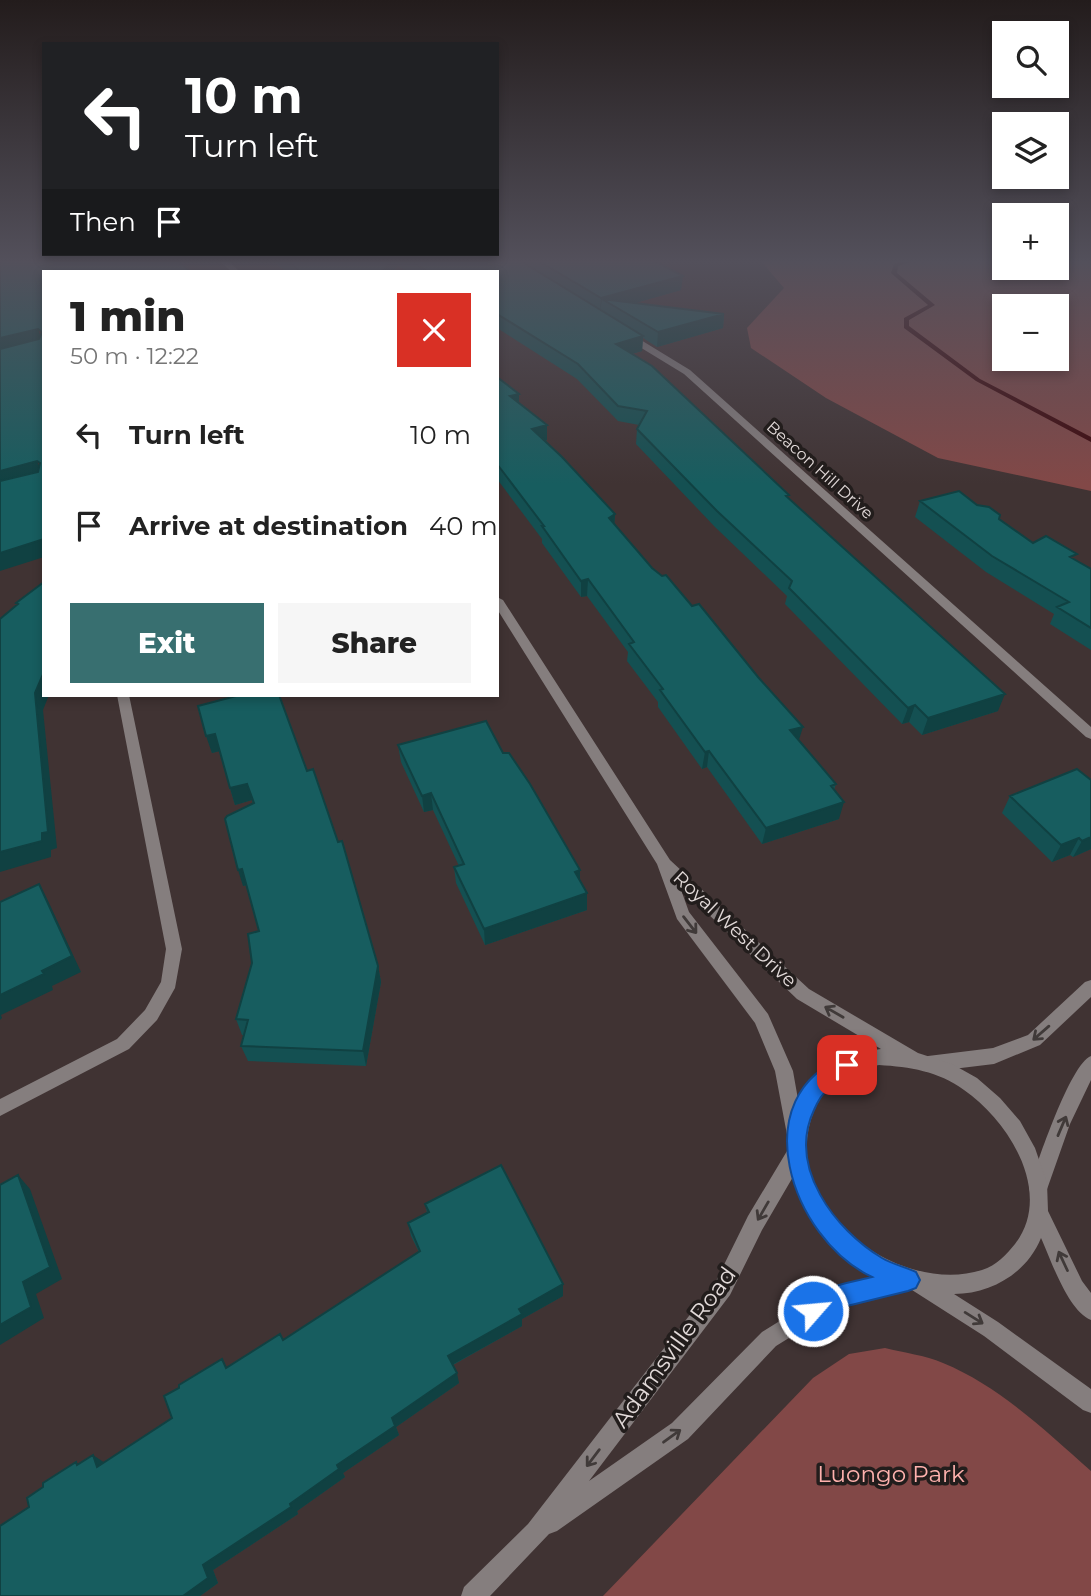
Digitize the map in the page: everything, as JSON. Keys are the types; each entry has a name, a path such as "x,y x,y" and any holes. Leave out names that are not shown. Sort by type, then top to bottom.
{"street":[{"name":"Beacon Hill Drive","path":"626,334 687,372 1091,734"},
{"name":"Royal West Drive","path":"499,603 664,863 682,915 762,1019 784,1071 797,1145"},
{"path":"0,1108 123,1044 151,1015 169,984 174,949 123,697"},
{"name":"Royal West Drive","path":"664,863 803,994 920,1062"},
{"path":"920,1062 994,1056 1034,1040 1091,987"},
{"path":"912,1281 952,1286 985,1280 1012,1264 1030,1239 1038,1210 1037,1177 1025,1143 1004,1113 978,1088 947,1070 920,1062 879,1057 847,1065 830,1076 821,1082 804,1107 797,1145 800,1173 815,1209 841,1242 876,1267 912,1281 991,1329 1091,1402"},
{"path":"1037,1189 1082,1078 1091,1064"},
{"name":"Adamsville Road","path":"472,1596 536,1532 723,1288 797,1145"},
{"path":"1038,1210 1075,1288 1091,1310"},
{"name":"Adamsville Road","path":"536,1532 680,1431 769,1339 835,1298 912,1281"}],"green space":[{"path":"748,334 992,334 992,371 1069,371 1069,334 1091,334 1091,491 938,458 826,398 751,348"},
{"name":"Luongo Park","path":"885,1348 936,1360 983,1384 1057,1440 1091,1471 1091,1596 603,1596 813,1378 849,1354"}],"building":[{"path":"42,334 42,540 0,553 0,481 38,472 40,463 37,461 0,471 0,349 39,339"},
{"path":"530,334 643,336 616,344 652,366 789,495 786,496 1005,694 928,718 915,705 908,708 789,588 792,581 717,511 637,429 647,411 618,406 578,364"},
{"path":"499,379 519,394 510,396 547,425 532,429 615,514 609,518 652,568 662,576 666,575 692,606 699,604 803,727 790,730 836,784 831,786 844,802 766,828 709,751 705,752 629,644 634,642 588,579 581,581 499,467"},
{"path":"959,491 977,505 989,507 1000,515 999,519 1033,543 1046,536 1077,554 1070,557 1091,569 1091,628 1057,607 1069,602 992,556 920,501"},
{"path":"42,584 42,677 35,693 48,832 42,833 42,841 0,852 0,619 18,604 16,603"},
{"path":"232,697 280,697 307,771 313,769 338,842 342,841 378,966 363,1051 241,1046 248,1020 236,1019 252,963 248,934 259,931 242,869 238,870 225,819 254,803 247,784 230,788 215,734 206,736 198,706"},
{"path":"486,721 503,753 509,753 530,784 580,870 575,872 587,893 484,929 454,867 464,864 431,793 422,796 398,745"},
{"path":"1077,769 1091,780 1091,837 1082,841 1079,838 1061,845 1010,796"},
{"path":"39,884 72,956 42,971 44,974 0,995 0,902"},
{"path":"501,1165 563,1284 519,1309 522,1314 448,1356 457,1373 392,1418 395,1426 337,1465 339,1469 290,1504 291,1507 203,1565 208,1578 183,1596 0,1596 0,1526 29,1507 27,1498 43,1487 43,1483 76,1462 77,1465 93,1455 97,1467 172,1418 164,1396 179,1388 179,1385 222,1359 226,1368 280,1334 283,1340 420,1251 408,1223 429,1212 425,1204"},
{"path":"18,1175 50,1267 23,1282 31,1307 0,1325 0,1185"}],"waterway":[{"path":"916,334 978,380 1091,440"}],"route":[{"path":"813,1311 835,1298 908,1280 876,1267 841,1242 815,1209 800,1173 796,1138 804,1107 821,1082 847,1065"}]}
